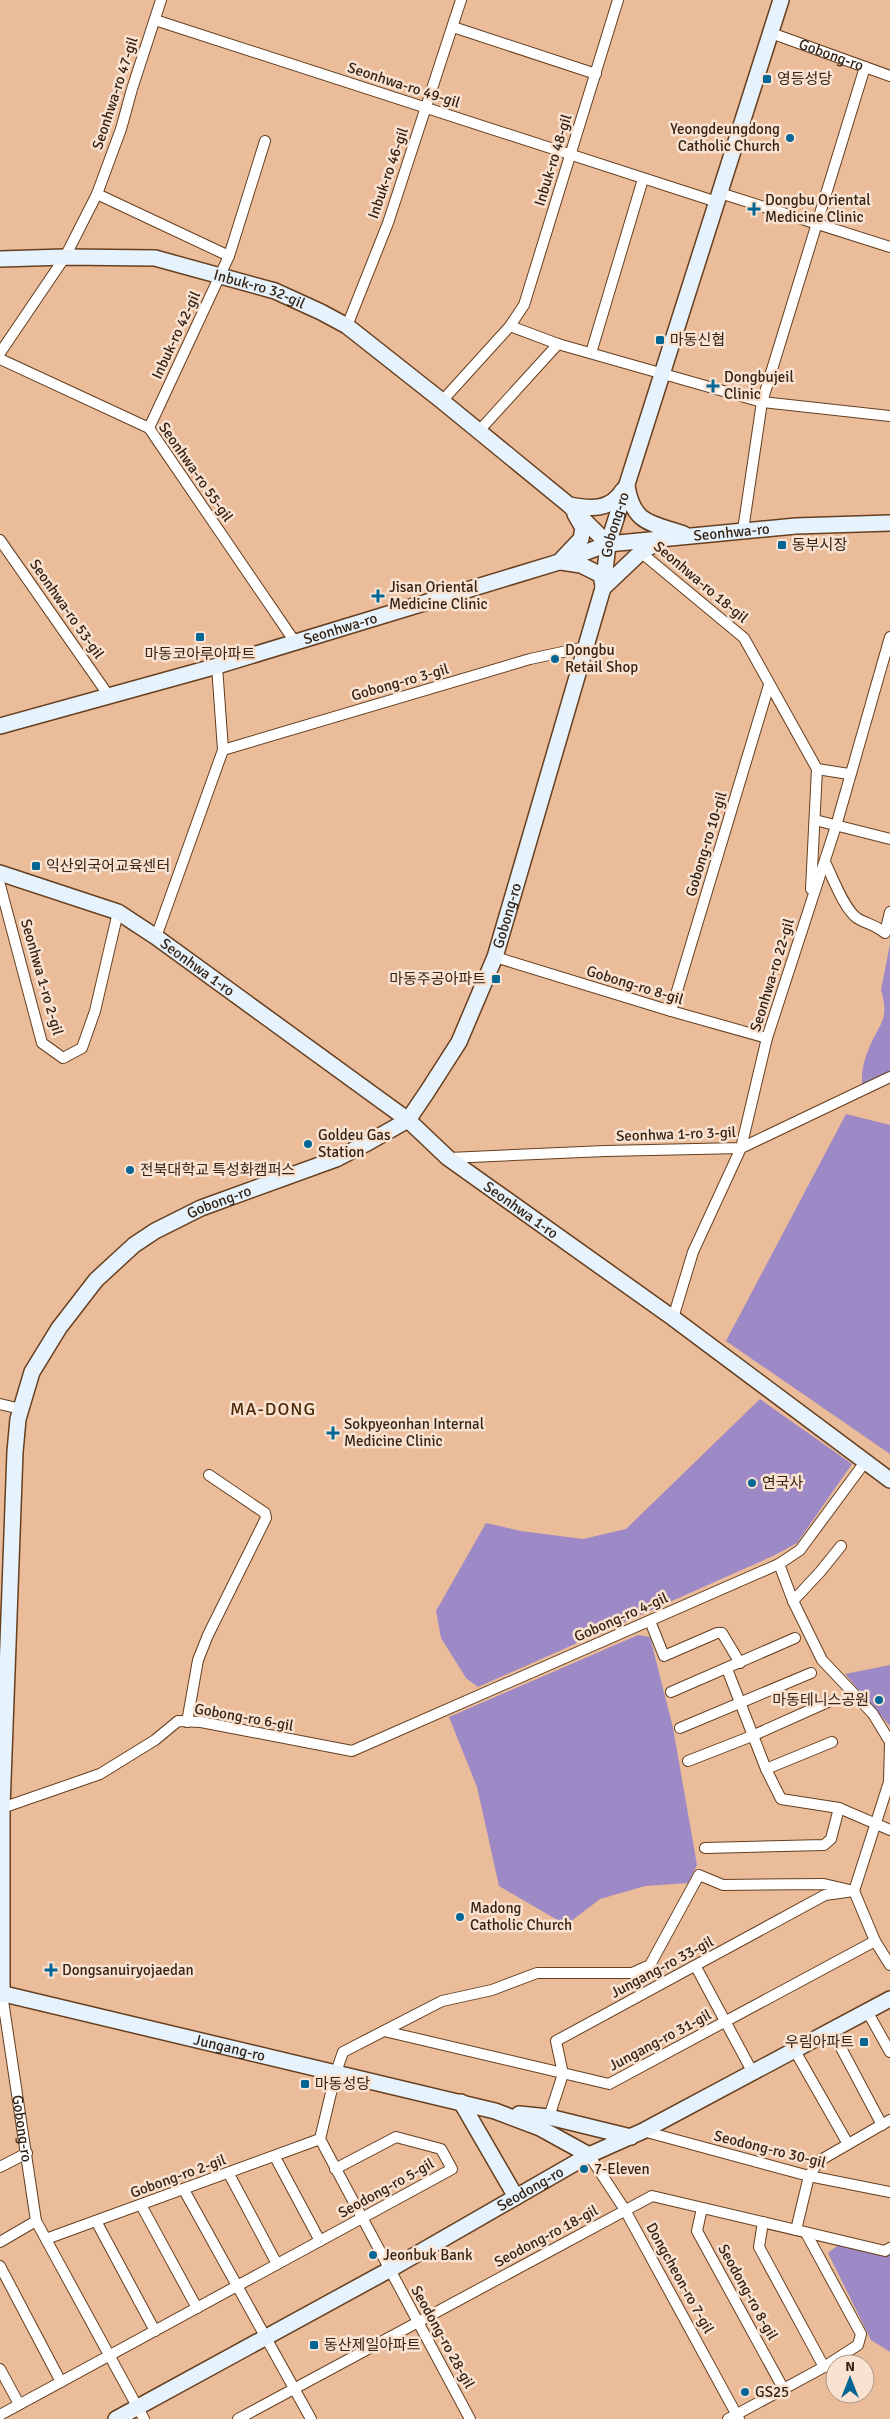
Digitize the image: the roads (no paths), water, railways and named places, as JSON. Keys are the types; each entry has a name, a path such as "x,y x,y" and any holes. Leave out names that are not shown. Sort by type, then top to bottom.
{"street":[{"name":"Seonhwa-ro 47-gil","path":"0,353 65,257 97,194 121,129 161,0"},
{"name":"Inbuk-ro 46-gil","path":"346,326 388,223 461,0"},
{"name":"Inbuk-ro 48-gil","path":"442,401 510,326 524,305 618,0"},
{"name":"Gobong-ro","path":"141,2413 36,2221 1,1993 2,1808 15,1452 21,1409 32,1372 59,1328 96,1280 134,1245 155,1231 201,1208 336,1159 408,1120 459,1042 495,957 603,588 608,544 781,0"},
{"name":"Seonhwa-ro 49-gil","path":"155,20 643,179 718,197 890,246"},
{"path":"453,27 596,74"},
{"name":"Gobong-ro","path":"771,33 890,76"},
{"path":"743,530 762,402 865,68"},
{"name":"Inbuk-ro 42-gil","path":"149,428 229,256 265,141"},
{"path":"591,353 643,179"},
{"path":"97,194 229,256"},
{"name":"Inbuk-ro 32-gil","path":"0,259 65,257 155,258 275,291 346,326 442,401 569,505 608,544"},
{"path":"510,326 558,344 762,402 890,416"},
{"path":"478,432 558,344"},
{"name":"Seonhwa-ro 55-gil","path":"0,359 149,428 295,642"},
{"path":"569,505 592,509 616,500 627,484"},
{"path":"627,484 630,504 639,516 649,522 690,536"},
{"path":"569,505 583,528 581,538 559,562 593,570 601,575 603,588"},
{"name":"Seonhwa-ro","path":"0,726 217,666 559,562 608,544 796,526 890,523"},
{"path":"603,588 642,551 654,543 690,536"},
{"name":"Seonhwa-ro 53-gil","path":"0,540 109,696"},
{"name":"Seonhwa-ro 18-gil","path":"608,544 642,551 744,638 817,769"},
{"name":"Seonhwa-ro 22-gil","path":"673,1318 693,1252 741,1148 767,1038 811,898 825,862 890,637"},
{"name":"Gobong-ro 3-gil","path":"223,750 530,659 586,647"},
{"name":"Seonhwa 1-ro","path":"156,937 223,750 217,666"},
{"name":"Gobong-ro 10-gil","path":"671,1012 769,685"},
{"path":"811,898 817,769 849,774"},
{"path":"815,820 890,840"},
{"path":"825,862 848,908 857,918 875,925 885,933 890,912"},
{"name":"Seonhwa 1-ro","path":"0,873 118,912 156,937 408,1120 448,1158 673,1318 890,1480"},
{"name":"Seonhwa 1-ro 2-gil","path":"0,885 42,1043 63,1058 82,1048 95,1010 118,912"},
{"name":"Gobong-ro 8-gil","path":"495,957 671,1012 767,1038"},
{"name":"Seonhwa 1-ro 3-gil","path":"448,1158 605,1151 741,1148 890,1077"},
{"path":"0,1404 21,1409"},
{"name":"Gobong-ro 4-gil","path":"352,1751 779,1564 800,1550 865,1462"},
{"path":"187,1722 198,1660 208,1635 266,1518 265,1513 209,1475"},
{"path":"793,1601 820,1572 840,1546"},
{"path":"779,1564 793,1601 822,1660 873,1714 890,1743 888,1782 854,1891 875,1941 890,1966"},
{"path":"650,1621 664,1656 717,1633 722,1633 740,1663"},
{"path":"671,1692 795,1638"},
{"path":"727,1669 766,1770 784,1801 839,1808 890,1830"},
{"path":"680,1728 811,1673"},
{"path":"688,1761 752,1736 828,1702"},
{"name":"Gobong-ro 6-gil","path":"2,1808 100,1774 155,1740 178,1721 201,1722 352,1751"},
{"path":"766,1770 832,1742"},
{"path":"706,1848 824,1845 831,1839 839,1808"},
{"path":"389,2270 320,2139 336,2072 343,2052 442,2001 492,1990 537,1973 632,1972 650,1965 699,1875 723,1885 824,1884 854,1891"},
{"name":"Jungang-ro 33-gil","path":"563,2074 556,2042 825,1895 854,1891"},
{"name":"Jungang-ro 31-gil","path":"384,2031 609,2084 875,1941"},
{"path":"696,1966 754,2073"},
{"name":"Jungang-ro","path":"1,1993 495,2111 540,2128 588,2155"},
{"name":"Seodong-ro","path":"116,2419 141,2413 266,2338 389,2270 588,2155 637,2134 796,2051 890,1999"},
{"path":"867,2011 890,2052"},
{"path":"796,2230 809,2176 819,2161 886,2122 832,2031"},
{"path":"796,2051 848,2144"},
{"path":"0,2065 12,2067"},
{"path":"549,2117 563,2074"},
{"path":"461,2102 516,2197"},
{"path":"495,2111 549,2117 637,2134"},
{"name":"Seodong-ro 30-gil","path":"637,2134 809,2176 890,2192"},
{"name":"Seodong-ro 5-gil","path":"0,2415 452,2169 441,2149 396,2136 335,2169"},
{"name":"Gobong-ro 2-gil","path":"46,2239 229,2174 320,2139"},
{"path":"0,2167 27,2153"},
{"name":"Dongcheon-ro 7-gil","path":"588,2155 625,2210 735,2417"},
{"path":"275,2157 320,2241"},
{"path":"229,2174 277,2264"},
{"path":"184,2190 311,2419"},
{"name":"Seodong-ro 18-gil","path":"238,2419 294,2387 652,2196 885,2251 890,2248"},
{"path":"141,2206 197,2308"},
{"name":"Seodong-ro 8-gil","path":"702,2208 697,2231 783,2388"},
{"path":"0,2242 36,2221"},
{"path":"96,2221 155,2331"},
{"name":"Seodong-ro 8-gil","path":"763,2222 759,2247 824,2366"},
{"path":"735,2417 858,2345 862,2334 806,2233"},
{"path":"0,2266 61,2382"},
{"name":"Seodong-ro 28-gil","path":"389,2270 470,2419"},
{"path":"0,2370 19,2404"}],"place":[{"name":"영등성당","path":"767,79"},
{"name":"Yeongdeungdong Catholic Church","path":"790,138"},
{"name":"Dongbu Oriental Medicine Clinic","path":"754,209"},
{"name":"마동신협","path":"660,340"},
{"name":"Dongbujeil Clinic","path":"713,386"},
{"name":"동부시장","path":"782,545"},
{"name":"Jisan Oriental Medicine Clinic","path":"378,596"},
{"name":"마동코아루아파트","path":"200,637"},
{"name":"Dongbu Retail Shop","path":"555,659"},
{"name":"익산외국어교육센터","path":"36,866"},
{"name":"마동주공아파트","path":"496,979"},
{"name":"Goldeu Gas Station","path":"308,1144"},
{"name":"전북대학교 특성화캠퍼스","path":"130,1170"},
{"name":"Sokpyeonhan Internal Medicine Clinic","path":"333,1433"},
{"name":"연국사","path":"752,1483"},
{"name":"마동테니스공원","path":"879,1700"},
{"name":"Madong Catholic Church","path":"460,1917"},
{"name":"Dongsanuiryojaedan","path":"51,1970"},
{"name":"우림아파트","path":"864,2042"},
{"name":"마동성당","path":"305,2084"},
{"name":"7-Eleven","path":"584,2169"},
{"name":"Jeonbuk Bank","path":"373,2255"},
{"name":"동산제일아파트","path":"314,2345"},
{"name":"GS25","path":"745,2392"}],"district":[{"name":"MA-DONG","path":"273,1409"}]}
